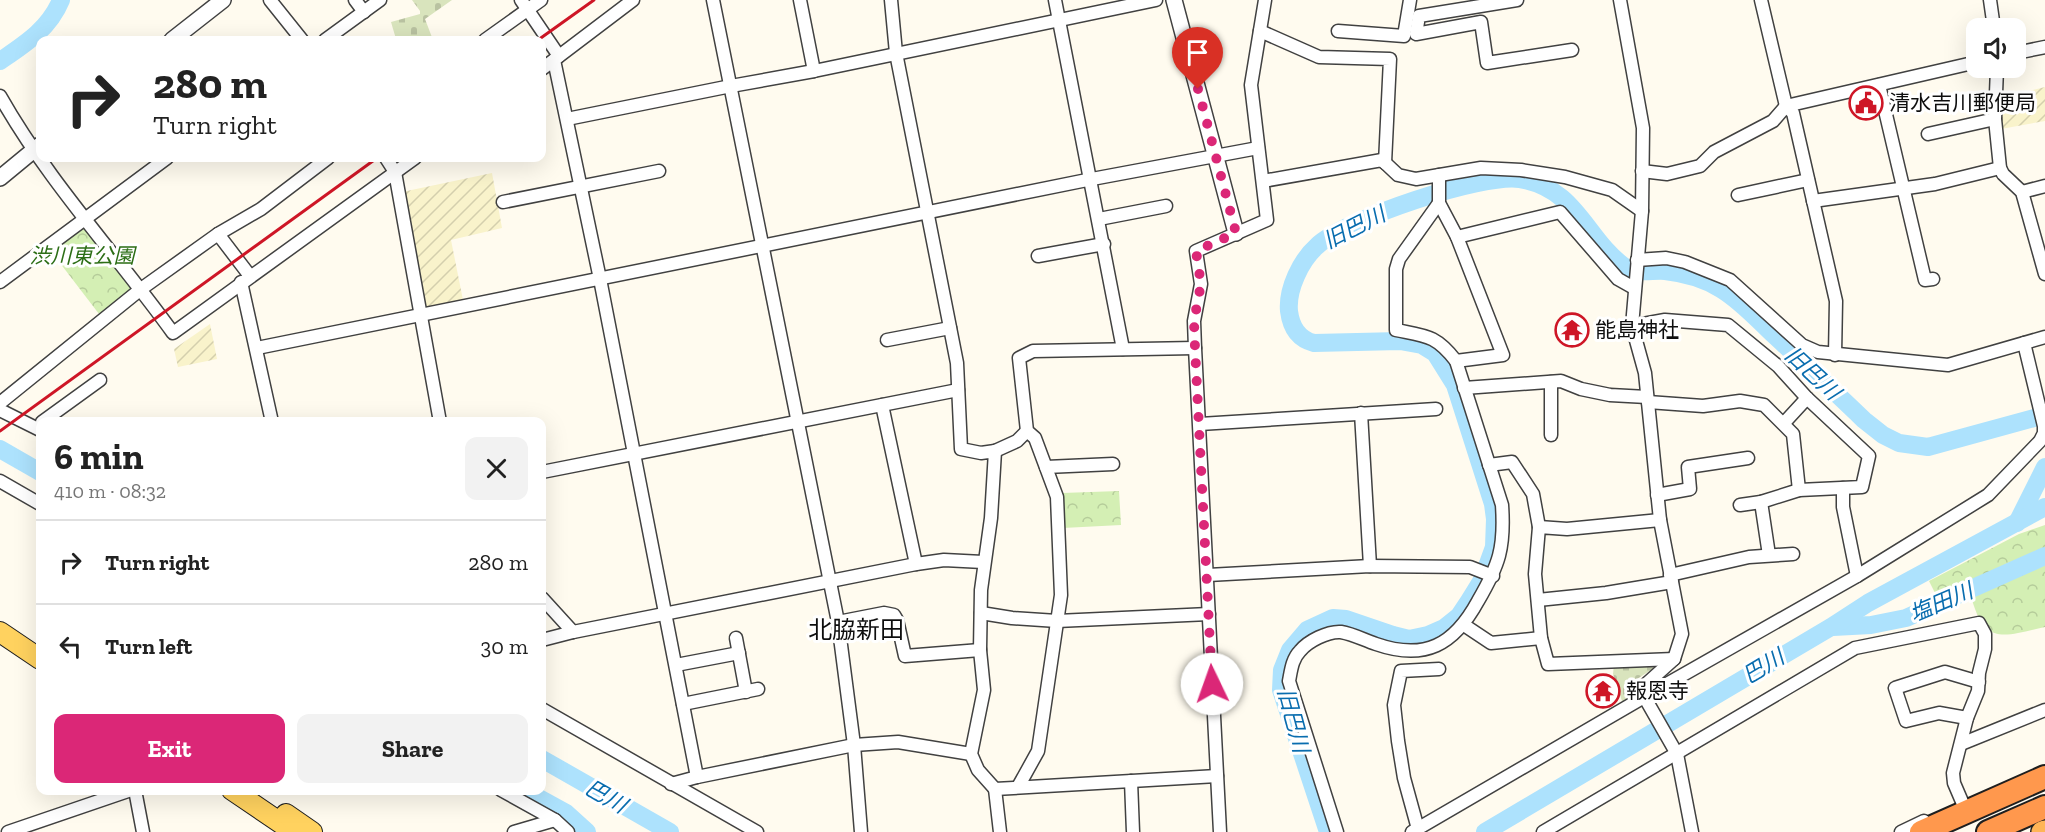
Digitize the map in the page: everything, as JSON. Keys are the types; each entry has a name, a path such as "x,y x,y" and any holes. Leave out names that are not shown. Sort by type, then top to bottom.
{"highway":[{"path":"1938,830 2045,777"},
{"path":"1938,830 2045,786"},
{"path":"1938,830 2045,792"},
{"path":"1988,832 2045,807"},
{"path":"2019,832 2045,821"}],"main road":[{"path":"0,621 36,645"},
{"path":"0,632 36,656"},
{"path":"239,795 294,832"},
{"path":"258,795 312,832"}],"street":[{"path":"177,36 223,0"},
{"path":"270,0 299,36"},
{"path":"355,0 364,12"},
{"path":"331,36 380,0"},
{"path":"489,36 524,5 541,0"},
{"path":"546,66 633,0"},
{"path":"713,0 831,582 854,746 861,832"},
{"path":"800,0 814,71"},
{"path":"891,0 896,53 957,363 961,449 981,453 995,451 1017,441 1027,431"},
{"path":"1055,0 1092,179 1123,349"},
{"path":"567,119 814,71 1156,0"},
{"path":"1174,0 1236,233"},
{"path":"1220,832 1195,348 1194,321 1201,284 1196,251 1267,220 1251,85 1265,0"},
{"path":"1338,31 1404,36 1410,0"},
{"path":"1517,0 1419,16 1416,34 1481,22 1487,63 1572,50"},
{"path":"1620,0 1643,128 1642,211 1632,326 1646,374 1660,520 1682,634 1674,659 1641,691 1676,752 1692,832"},
{"path":"1761,0 1786,106 1793,113 1836,301 1836,355"},
{"path":"1990,0 1993,18"},
{"path":"524,5 543,36"},
{"path":"1260,31 1319,57 1390,59 1385,163"},
{"path":"546,40 557,58 567,119 698,777"},
{"path":"2026,51 2045,47"},
{"path":"1642,171 1667,174 1700,166 1714,152 1773,121 1786,106 1966,65"},
{"path":"1997,78 1995,119 2000,168 2003,174 2022,192 2045,274"},
{"path":"1879,85 1925,280 1933,279"},
{"path":"0,96 5,116 36,147"},
{"path":"1928,134 1995,119"},
{"path":"257,348 1092,179 1258,148"},
{"path":"0,178 36,149"},
{"path":"1263,181 1382,160 1398,175 1416,179 1481,168 1521,170 1565,177 1612,190 1642,211"},
{"path":"46,162 85,219 173,333 409,162"},
{"path":"0,282 162,162"},
{"path":"0,403 141,289 218,234 261,209 323,162"},
{"path":"389,162 395,172 439,417"},
{"path":"1813,201 1935,184 2000,168"},
{"path":"503,202 659,171"},
{"path":"1439,175 1439,203 1457,237 1503,355 1456,361"},
{"path":"1738,195 1808,180"},
{"path":"2022,192 2045,186"},
{"path":"1337,832 1289,681 1293,663 1299,651 1325,634 1339,632 1405,651 1423,650 1452,637 1464,625 1493,576 1502,547 1504,529 1502,505 1456,361 1445,347 1432,337 1396,330 1396,268 1399,259 1439,203"},
{"path":"1099,219 1166,206"},
{"path":"1457,237 1560,212 1618,279 1666,258 1716,274 1730,280 1802,345 1818,352 1948,365 2045,337"},
{"path":"218,234 246,279 271,417"},
{"path":"1038,256 1104,244"},
{"path":"1632,326 1665,320 1728,326 1778,366 1869,456 1863,487 1799,490 1761,502 1740,505"},
{"path":"887,340 950,328"},
{"path":"1439,669 1401,671 1394,705 1404,778 1415,830 1857,576 1988,495 2040,441 2044,433 2024,343"},
{"path":"1018,787 1038,751 1061,596 1057,497 1035,438 1027,431 1019,358 1034,351 1195,348"},
{"path":"50,417 100,380"},
{"path":"1464,388 1561,381 1581,389 1648,400 1703,406 1740,401 1764,405 1784,423 1792,434 1799,490"},
{"path":"1551,382 1551,435"},
{"path":"546,471 958,390"},
{"path":"1784,423 1808,398"},
{"path":"882,405 916,564"},
{"path":"1200,424 1436,409"},
{"path":"0,410 36,424"},
{"path":"1361,413 1370,566"},
{"path":"995,451 991,518 983,562 980,650 984,690 971,754 978,770 995,789 1000,832"},
{"path":"1657,495 1690,489 1688,467 1748,458"},
{"path":"1489,465 1512,462 1533,494 1539,527 1535,574 1541,638 1548,664 1674,659"},
{"path":"1046,467 1113,465"},
{"path":"0,481 36,502"},
{"path":"1843,488 1843,507 1857,576"},
{"path":"1761,502 1769,555"},
{"path":"1539,527 1567,529 1660,520"},
{"path":"1538,600 1606,593 1749,557 1793,554"},
{"path":"546,639 916,564 944,560 983,562"},
{"path":"1208,576 1370,566 1470,567 1493,576"},
{"path":"546,602 573,632"},
{"path":"838,622 884,613 894,615 905,656 980,650"},
{"path":"981,613 1057,621 1209,614"},
{"path":"1545,831 1855,648 1979,623 1985,634 1985,649 1978,691 1967,718 1953,773 1954,783 1963,804"},
{"path":"1464,625 1491,643 1541,638"},
{"path":"683,704 752,691 736,638"},
{"path":"676,665 739,653"},
{"path":"1967,718 1939,712 1906,722 1895,688 1944,672 1979,682"},
{"path":"1960,744 2045,710"},
{"path":"546,711 757,832"},
{"path":"671,784 854,746 898,742 971,754"},
{"path":"1901,832 2045,767"},
{"path":"995,789 1217,776"},
{"path":"1131,781 1133,832"},
{"path":"8,832 118,795"},
{"path":"134,795 143,832"},
{"path":"510,795 555,820 568,832"},
{"path":"514,832 555,820"}],"shaded area":[{"path":"2045,87 2045,121 2001,129 2000,98"},
{"path":"492,173 502,228 451,240 463,300 427,308 422,304 402,192"},
{"path":"210,324 217,359 178,367 174,349"}],"green space":[{"path":"412,0 452,0 425,19 431,36 395,36 391,22 420,14"},
{"name":"渋川東公園","path":"80,227 87,228 131,286 130,290 99,314 50,250"},
{"path":"1119,491 1121,525 1063,528 1062,493"},
{"path":"2045,525 2045,627 2019,633 1999,634 1984,625 1972,600 1938,599 1929,581 2019,534"},
{"path":"1657,662 1657,666 1631,683 1637,696 1623,704 1613,674 1614,664"}],"waterway":[{"path":"0,61 43,28 61,0"},
{"name":"旧巴川","path":"1328,832 1281,690 1282,670 1290,650 1307,630 1333,618 1346,619 1409,639 1428,635 1444,628 1459,616 1482,580 1494,547 1495,519 1493,504 1455,385 1435,353 1422,345 1400,341 1314,343 1304,339 1294,327 1290,317 1289,302 1296,276 1311,252 1332,235 1384,211 1447,190 1502,179 1520,179 1540,185 1555,193 1579,216 1611,256 1625,267 1634,270 1665,271 1686,275 1715,285 1728,294 1749,311 1864,420 1883,435 1899,443 1928,447 2045,415"},
{"name":"巴川","path":"0,449 36,470"},
{"path":"2017,523 2045,467"},
{"name":"巴川","path":"1485,832 1868,603 2045,507"},
{"name":"塩田川","path":"1833,627 1871,625 1906,618 2045,556"},
{"name":"巴川","path":"546,761 670,832"},
{"path":"533,795 566,813 587,832"}],"railway":[{"path":"544,36 594,0"},
{"path":"0,431 371,162"}],"place":[{"name":"清水吉川郵便局","path":"1866,103"},
{"name":"能島神社","path":"1572,330"},
{"name":"報恩寺","path":"1603,691"}],"district":[{"name":"北脇新田","path":"856,630"}],"route":[{"path":"1198,89 1236,233 1196,251 1201,284 1194,321 1212,684"}]}
